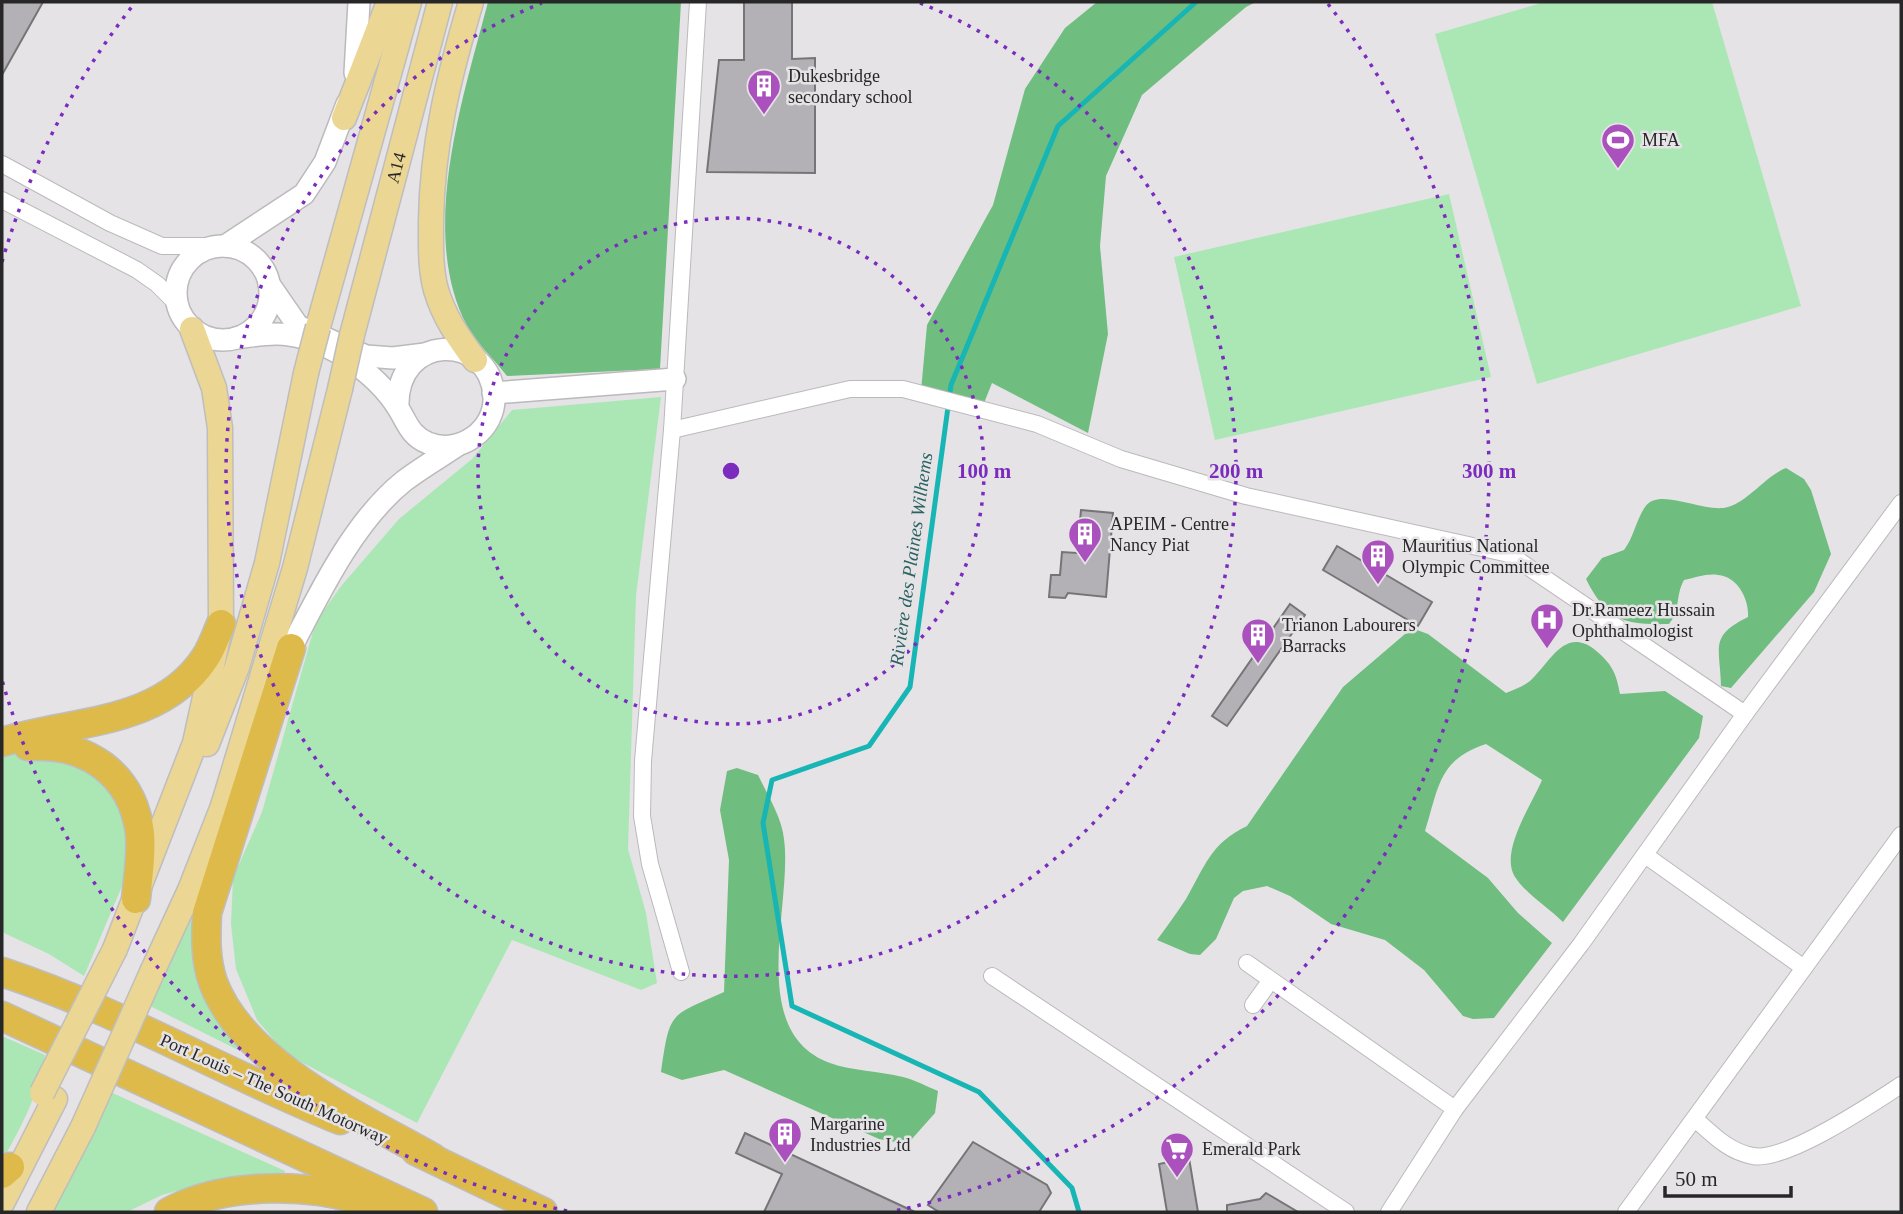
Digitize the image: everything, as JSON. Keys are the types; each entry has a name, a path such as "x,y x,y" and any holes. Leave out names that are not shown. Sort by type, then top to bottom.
{"highway":[{"path":"2,742 134,711 168,695 188,679 206,657 221,624"},
{"path":"291,648 207,913 206,952 214,984 240,1027 274,1062 317,1091 433,1158"},
{"path":"2,752 30,745 55,745 76,749 95,758 119,782 135,814 140,834 136,899"},
{"path":"2,952 20,970 47,987"},
{"name":"Port Louis – The South Motorway","path":"2,972 47,987 280,1096 433,1158 543,1212"},
{"path":"2,1016 423,1212"},
{"path":"2,1028 128,1080 245,1138 287,1149"},
{"path":"169,1212 218,1194 268,1188 360,1199 391,1212"}],"main road":[{"path":"344,118 389,2"},
{"name":"A14","path":"200,762 237,667 267,563 306,373 410,2"},
{"name":"A14","path":"223,806 295,568 352,335 440,2"},
{"path":"471,2 439,118 431,195 431,256 435,288 444,312 453,330 475,360"},
{"path":"119,952 136,899 195,743 221,624 220,428 214,388 192,328"},
{"path":"39,1212 83,1126 190,890 291,648"},
{"path":"154,855 200,762"},
{"path":"4,1176 48,1096 119,952 200,762"},
{"path":"2,1203 48,1096"}],"street":[{"path":"178,305 176,288 180,273 200,251 220,246 304,194 325,162 344,118 357,65 359,2"},
{"path":"681,972 650,864 642,816 644,747 672,430 698,2"},
{"path":"2,164 110,223 162,246 220,246 244,250 257,260 268,282 298,326 366,356 393,358 441,349 457,351 484,368 493,393 492,414 484,428 403,482 385,500 349,544 291,648"},
{"path":"2,200 137,270 157,284 178,305 192,328 220,340 271,334 292,335 332,350 366,372 398,408"},
{"path":"236,338 251,331 262,320 268,305 268,282"},
{"path":"425,354 412,363 402,376 397,391 398,408 404,423 414,435 443,447 458,445"},
{"path":"493,393 675,379"},
{"path":"672,430 850,389 903,389 1037,424 1121,459 1246,496 1509,554 1745,714"},
{"path":"1389,1212 1455,1109 1645,855 1901,503"},
{"path":"1626,1212 1901,835"},
{"path":"1645,855 1804,968"},
{"path":"1247,963 1455,1109"},
{"path":"992,976 1346,1212"},
{"path":"1253,1005 1270,980"},
{"path":"1695,1119 1725,1145 1753,1156 1772,1156 1793,1148 1901,1085"}],"green space":[{"path":"488,2 681,2 660,369 507,376 467,326 453,289 446,249 446,207 457,122"},
{"path":"1097,2 1256,2 1246,7 1142,95 1106,176 1100,246 1108,334 1088,433 992,383 984,403 921,391 927,325 993,205 1025,89 1065,28"},
{"name":"MFA","path":"1545,2 1712,2 1801,306 1537,384 1435,34"},
{"path":"1449,194 1491,377 1215,440 1174,257"},
{"path":"661,397 636,596 628,849 646,913 657,983 641,990 512,940 417,1123 286,1054 257,1020 236,969 231,924 233,878 262,812 316,621 342,585 399,519 472,459 512,410"},
{"path":"1786,468 1804,479 1811,490 1831,554 1814,592 1731,688 1721,686 1719,652 1722,637 1727,630 1748,617 1747,603 1737,584 1725,577 1714,575 1684,580 1673,619 1669,624 1640,623 1619,618 1602,604 1594,593 1586,579 1602,558 1624,550 1642,512 1652,501 1660,499 1707,507 1728,507"},
{"path":"1417,630 1428,634 1506,693 1530,681 1558,650 1574,642 1583,643 1594,649 1609,664 1615,674 1620,694 1665,691 1703,716 1699,738 1563,922 1525,889 1511,867 1514,842 1542,780 1486,744 1458,758 1449,767 1438,788 1425,831 1488,878 1518,913 1552,943 1494,1018 1473,1019 1463,1016 1424,970 1385,940 1331,924 1290,896 1267,886 1243,891 1234,898 1216,939 1200,955 1190,954 1157,940 1186,899 1210,856 1225,840 1247,826 1343,687 1405,634"},
{"path":"35,748 95,766 130,815 128,872 84,976 49,954 2,932 2,756"},
{"path":"737,768 758,775 783,831 785,866 778,964 780,996 788,1024 804,1047 830,1063 903,1077 938,1091 935,1113 911,1140 901,1143 879,1139 724,1070 682,1080 661,1072 667,1037 675,1018 692,1006 724,992 729,860 720,810 727,771"},
{"path":"182,901 191,921 200,971 268,1065 146,1004"},
{"path":"2,1036 45,1055 34,1097 2,1161"},
{"path":"108,1091 285,1171 281,1180 191,1187 162,1195 127,1212 48,1212"}],"building":[{"path":"2,2 43,2 2,75"},
{"name":"Dukesbridge secondary school","path":"744,2 792,2 792,59 815,58 815,173 707,172 719,60 744,60"},
{"name":"APEIM - Centre Nancy Piat","path":"1081,510 1113,513 1106,597 1068,593 1065,598 1049,597 1051,575 1060,575 1062,552 1077,553"},
{"name":"Mauritius National Olympic Committee","path":"1337,546 1432,602 1418,626 1323,570"},
{"name":"Trianon Labourers Barracks","path":"1290,604 1305,615 1227,726 1212,716"},
{"name":"Margarine Industries Ltd","path":"745,1133 915,1212 764,1212 782,1174 736,1153"},
{"path":"973,1142 1047,1185 1051,1193 1039,1212 939,1212 928,1205"},
{"name":"Emerald Park","path":"1189,1158 1198,1212 1167,1212 1159,1164"},
{"path":"1266,1193 1298,1212 1227,1212 1227,1205 1260,1199"}],"waterway":[{"name":"Rivière des Plaines Wilhems","path":"1079,1212 1072,1188 979,1092 792,1006 763,823 772,780 869,746 910,687 951,385 1058,126 1196,2"}],"place":[{"name":"Dukesbridge secondary school","path":"764,116"},
{"name":"MFA","path":"1618,170"},
{"name":"APEIM - Centre Nancy Piat","path":"1085,564"},
{"name":"Mauritius National Olympic Committee","path":"1378,586"},
{"name":"Dr.Rameez Hussain Ophthalmologist","path":"1547,650"},
{"name":"Trianon Labourers Barracks","path":"1258,665"},
{"name":"Margarine Industries Ltd","path":"785,1164"},
{"name":"Emerald Park","path":"1177,1179"}]}
